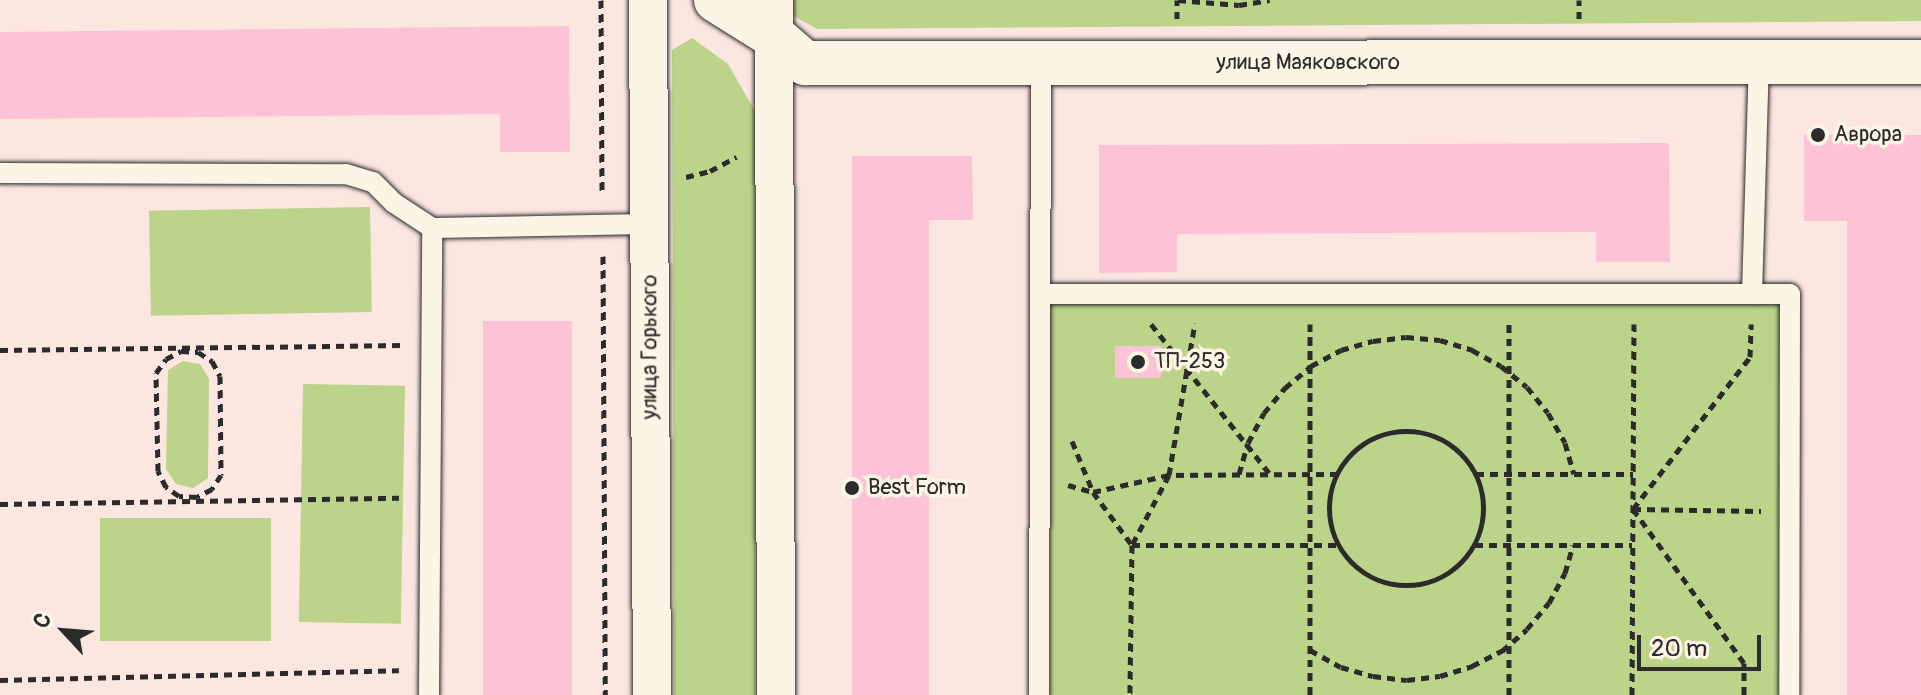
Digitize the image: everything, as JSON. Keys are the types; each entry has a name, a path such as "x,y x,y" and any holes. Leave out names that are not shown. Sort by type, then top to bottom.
{"street":[{"name":"улица Горького","path":"648,0 652,695"},
{"name":"улица Маяковского","path":"716,0 774,19 805,63 1921,62"},
{"path":"774,19 776,695"}],"lane":[{"path":"1752,294 1759,62"},
{"path":"1039,695 1041,63"},
{"path":"0,173 346,174 373,182 394,203 432,228 649,224"},
{"path":"429,695 432,228"},
{"path":"1040,294 1790,294 1789,695"}],"path":[{"path":"601,0 605,695"},
{"path":"1178,0 1239,5 1270,0"},
{"path":"650,186 710,171 775,133"},
{"path":"1126,294 1270,474"},
{"path":"1130,695 1132,545 1169,475 1199,294"},
{"path":"1310,294 1310,695"},
{"path":"1509,294 1509,695"},
{"path":"1632,695 1635,294"},
{"path":"1633,509 1750,357 1752,294"},
{"path":"1239,474 1248,443 1264,413 1285,388 1311,367 1352,347 1406,337 1440,340 1472,350 1509,372 1548,413 1565,443 1574,474"},
{"path":"0,350 432,345"},
{"path":"181,351 198,352 212,361 220,376 221,475 212,489 197,497 179,496 166,487 158,471 156,373 166,359 181,351"},
{"path":"1391,432 1421,432 1461,453 1475,474 1484,508 1474,545 1450,573 1436,580 1406,586 1363,573 1339,545 1329,509 1338,474 1363,444 1391,432"},
{"path":"1070,435 1093,492 1132,545"},
{"path":"1040,477 1093,492 1169,475 1338,474"},
{"path":"1475,474 1633,474"},
{"path":"0,504 430,497"},
{"path":"1633,509 1790,512"},
{"path":"1633,509 1744,663 1744,695"},
{"path":"1132,545 1339,545"},
{"path":"1474,545 1632,545"},
{"path":"1310,650 1341,667 1373,676 1407,680 1440,676 1472,666 1509,644 1527,629 1549,603 1565,573 1573,545"},
{"path":"0,680 429,669"}],"green space":[{"path":"765,0 1921,0 1921,21 817,29"},
{"path":"692,38 728,64 755,111 755,695 674,695 672,50"},
{"path":"370,207 372,312 151,316 149,211"},
{"path":"1050,303 1781,303 1781,695 1050,695"},
{"path":"183,361 200,364 209,379 208,478 193,488 176,484 166,469 168,370"},
{"path":"303,384 405,386 401,624 299,622"},
{"path":"100,518 271,518 271,641 100,641"}],"building":[{"path":"569,26 570,152 500,152 500,114 0,119 0,32"},
{"path":"1804,135 1921,135 1921,695 1847,695 1847,221 1804,221"},
{"path":"1669,143 1670,262 1596,262 1596,232 1177,234 1177,272 1099,273 1099,145"},
{"path":"852,156 972,156 973,220 929,220 929,695 852,695"},
{"path":"483,321 572,321 572,695 483,695"},
{"name":"ТП-253","path":"1115,346 1161,346 1161,378 1115,378"}],"place":[{"name":"Аврора","path":"1818,135"},
{"name":"ТП-253","path":"1138,362"},
{"name":"Best Form","path":"852,488"}]}
